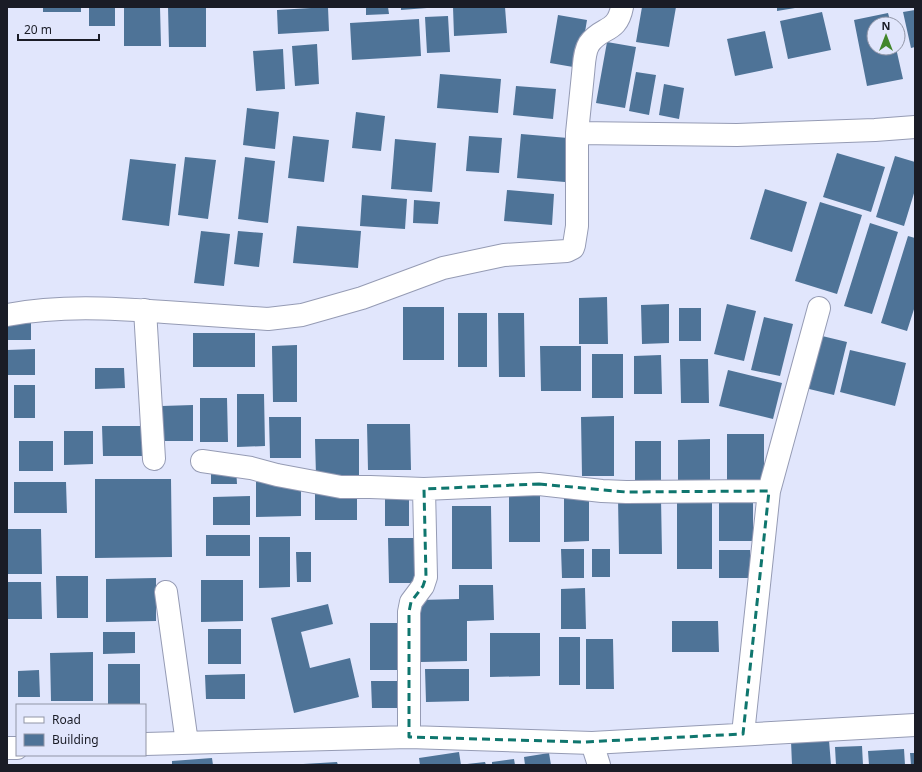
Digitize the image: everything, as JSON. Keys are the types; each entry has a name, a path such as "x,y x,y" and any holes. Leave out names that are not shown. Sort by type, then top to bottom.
{"street":[{"path":"7,315 62,308 100,308 268,319 284,318 302,315 362,298 443,268 504,255 567,251 573,248 577,226 577,133 584,60 588,45 597,34 612,28 620,17 622,7"},
{"path":"577,133 736,135 875,130 915,127"},
{"path":"743,734 769,491 819,308"},
{"path":"145,310 154,459"},
{"path":"202,462 251,468 292,479 341,487 424,489 540,484 602,491 626,492 769,491"},
{"path":"410,737 410,612 411,602 423,586 426,577 424,489"},
{"path":"166,592 187,743"},
{"path":"146,744 410,737 592,743 915,725"},
{"path":"592,743 599,765"}],"highlighted area":[{"path":"539,484 626,492 769,491 743,734 584,742 409,737 409,612 411,602 423,586 426,577 424,489"}],"building":[{"path":"43,7 81,7 81,12 43,12"},
{"path":"89,7 115,7 115,26 89,26"},
{"path":"124,7 160,7 161,46 124,46"},
{"path":"168,7 206,7 206,47 169,47"},
{"path":"328,7 329,31 278,34 277,10"},
{"path":"366,7 388,7 389,14 366,15"},
{"path":"401,7 427,7 427,8 401,10"},
{"path":"453,7 505,7 507,33 454,36"},
{"path":"642,7 676,7 669,47 636,42"},
{"path":"777,7 795,7 795,8 777,11"},
{"path":"915,10 915,47 911,48 906,26 906,16 904,16 903,12"},
{"path":"822,12 831,50 788,59 780,21"},
{"path":"888,13 889,16 873,16"},
{"path":"558,15 587,20 579,68 550,63"},
{"path":"448,16 450,52 427,53 425,17"},
{"path":"866,18 866,56 898,56 903,79 867,86 854,20"},
{"path":"419,19 421,56 352,60 350,23"},
{"path":"765,31 773,68 735,76 727,39"},
{"path":"607,42 636,47 625,108 596,103"},
{"path":"317,44 319,84 295,86 292,46"},
{"path":"283,49 285,89 256,91 253,51"},
{"path":"636,72 656,75 649,115 629,111"},
{"path":"440,74 501,79 498,113 437,108"},
{"path":"664,84 684,88 679,119 659,115"},
{"path":"516,86 556,89 553,119 513,115"},
{"path":"247,108 279,112 275,149 243,145"},
{"path":"356,112 385,116 381,151 352,148"},
{"path":"521,134 568,138 565,182 517,178"},
{"path":"293,136 329,140 324,182 288,178"},
{"path":"469,136 502,138 499,173 466,171"},
{"path":"395,139 436,143 432,192 391,189"},
{"path":"837,153 885,167 871,212 823,197"},
{"path":"895,156 915,162 915,190 904,226 876,217"},
{"path":"185,157 216,160 208,219 178,215"},
{"path":"245,157 275,161 268,223 238,219"},
{"path":"130,159 176,164 169,226 122,220"},
{"path":"765,189 807,202 792,252 750,239"},
{"path":"507,190 554,194 552,225 504,221"},
{"path":"362,195 407,199 405,229 360,226"},
{"path":"414,200 440,202 438,224 413,223"},
{"path":"820,202 862,215 837,294 795,281"},
{"path":"870,223 898,232 872,314 844,306"},
{"path":"297,226 361,231 358,268 293,263"},
{"path":"201,231 230,234 224,286 194,283"},
{"path":"238,231 263,233 259,267 234,264"},
{"path":"908,236 915,238 915,306 907,331 881,323"},
{"path":"607,297 608,344 579,344 579,298"},
{"path":"669,304 669,343 642,344 641,305"},
{"path":"727,304 756,311 744,361 714,354"},
{"path":"403,307 444,307 444,360 403,360"},
{"path":"679,308 701,308 701,341 679,341"},
{"path":"458,313 487,313 487,367 458,367"},
{"path":"498,313 524,313 525,377 499,377"},
{"path":"764,317 793,324 780,376 751,370"},
{"path":"7,319 31,319 31,340 7,340"},
{"path":"193,333 255,333 255,367 193,367"},
{"path":"818,335 847,342 834,395 805,388"},
{"path":"297,345 297,402 273,402 272,346"},
{"path":"540,346 581,346 581,391 541,391"},
{"path":"35,349 35,375 7,375 7,350"},
{"path":"850,350 906,363 895,406 840,392"},
{"path":"592,354 623,354 623,398 592,398"},
{"path":"661,355 662,394 634,394 634,356"},
{"path":"680,359 708,359 709,403 681,403"},
{"path":"95,368 124,368 125,388 95,389"},
{"path":"728,370 782,383 773,419 719,406"},
{"path":"14,385 35,385 35,418 14,418"},
{"path":"237,394 264,394 265,446 237,447"},
{"path":"200,398 227,398 228,442 200,442"},
{"path":"193,405 193,441 163,441 162,406"},
{"path":"614,416 614,476 582,476 581,417"},
{"path":"269,417 301,417 301,458 270,458"},
{"path":"367,424 410,424 411,470 368,470"},
{"path":"102,426 145,426 146,456 103,456"},
{"path":"64,431 93,431 93,464 64,465"},
{"path":"727,434 764,434 764,485 727,485"},
{"path":"315,439 359,439 359,476 316,476"},
{"path":"710,439 710,481 678,481 678,440"},
{"path":"19,441 53,441 53,471 19,471"},
{"path":"635,441 661,441 661,488 635,488"},
{"path":"211,467 236,467 237,484 211,484"},
{"path":"95,479 171,479 172,557 95,558"},
{"path":"301,481 301,516 256,517 256,482"},
{"path":"14,482 66,482 67,513 14,513"},
{"path":"540,488 540,542 509,542 509,489"},
{"path":"357,489 357,520 315,520 315,490"},
{"path":"564,491 589,491 589,541 564,542"},
{"path":"250,496 250,525 213,525 213,497"},
{"path":"677,496 712,496 712,569 677,569"},
{"path":"385,498 409,498 409,526 385,526"},
{"path":"618,498 661,498 662,554 619,554"},
{"path":"753,501 753,541 719,541 719,502"},
{"path":"452,506 491,506 492,569 452,569"},
{"path":"7,529 41,529 42,574 7,574"},
{"path":"206,535 250,535 250,556 206,556"},
{"path":"259,537 290,537 290,587 259,588"},
{"path":"388,538 416,538 416,583 389,583"},
{"path":"561,549 584,549 584,578 562,578"},
{"path":"592,549 610,549 610,577 592,577"},
{"path":"719,550 750,550 750,578 719,578"},
{"path":"296,552 311,552 311,582 297,582"},
{"path":"56,576 88,576 88,618 57,618"},
{"path":"156,578 156,621 106,622 106,579"},
{"path":"201,580 243,580 243,621 201,622"},
{"path":"7,582 41,582 42,619 7,619"},
{"path":"459,585 493,585 494,620 467,621 467,661 421,662 420,600 459,599"},
{"path":"585,588 586,629 561,629 561,589"},
{"path":"328,604 333,624 301,632 310,668 350,658 359,697 294,713 271,618"},
{"path":"672,621 718,621 719,652 672,652"},
{"path":"370,623 399,623 400,670 370,670"},
{"path":"208,629 241,629 241,664 208,664"},
{"path":"103,632 135,632 135,653 103,654"},
{"path":"490,633 540,633 540,676 490,677"},
{"path":"559,637 580,637 580,685 559,685"},
{"path":"586,639 613,639 614,689 586,689"},
{"path":"93,652 93,701 51,701 50,653"},
{"path":"108,664 140,664 140,704 108,704"},
{"path":"425,669 469,669 469,701 426,702"},
{"path":"39,670 40,697 18,697 18,671"},
{"path":"245,674 245,699 206,699 205,675"},
{"path":"371,681 398,681 398,708 372,708"},
{"path":"829,740 831,765 792,765 791,741"},
{"path":"862,746 863,765 836,765 835,747"},
{"path":"904,749 905,765 869,765 868,751"},
{"path":"459,752 461,765 420,765 419,758"},
{"path":"549,753 551,765 525,765 524,757"},
{"path":"910,753 915,753 915,765 911,765"},
{"path":"212,758 213,765 172,765 172,761"},
{"path":"514,759 515,765 492,765 492,762"},
{"path":"337,762 338,765 303,765 303,764"},
{"path":"485,762 486,765 467,765 467,764"}]}
